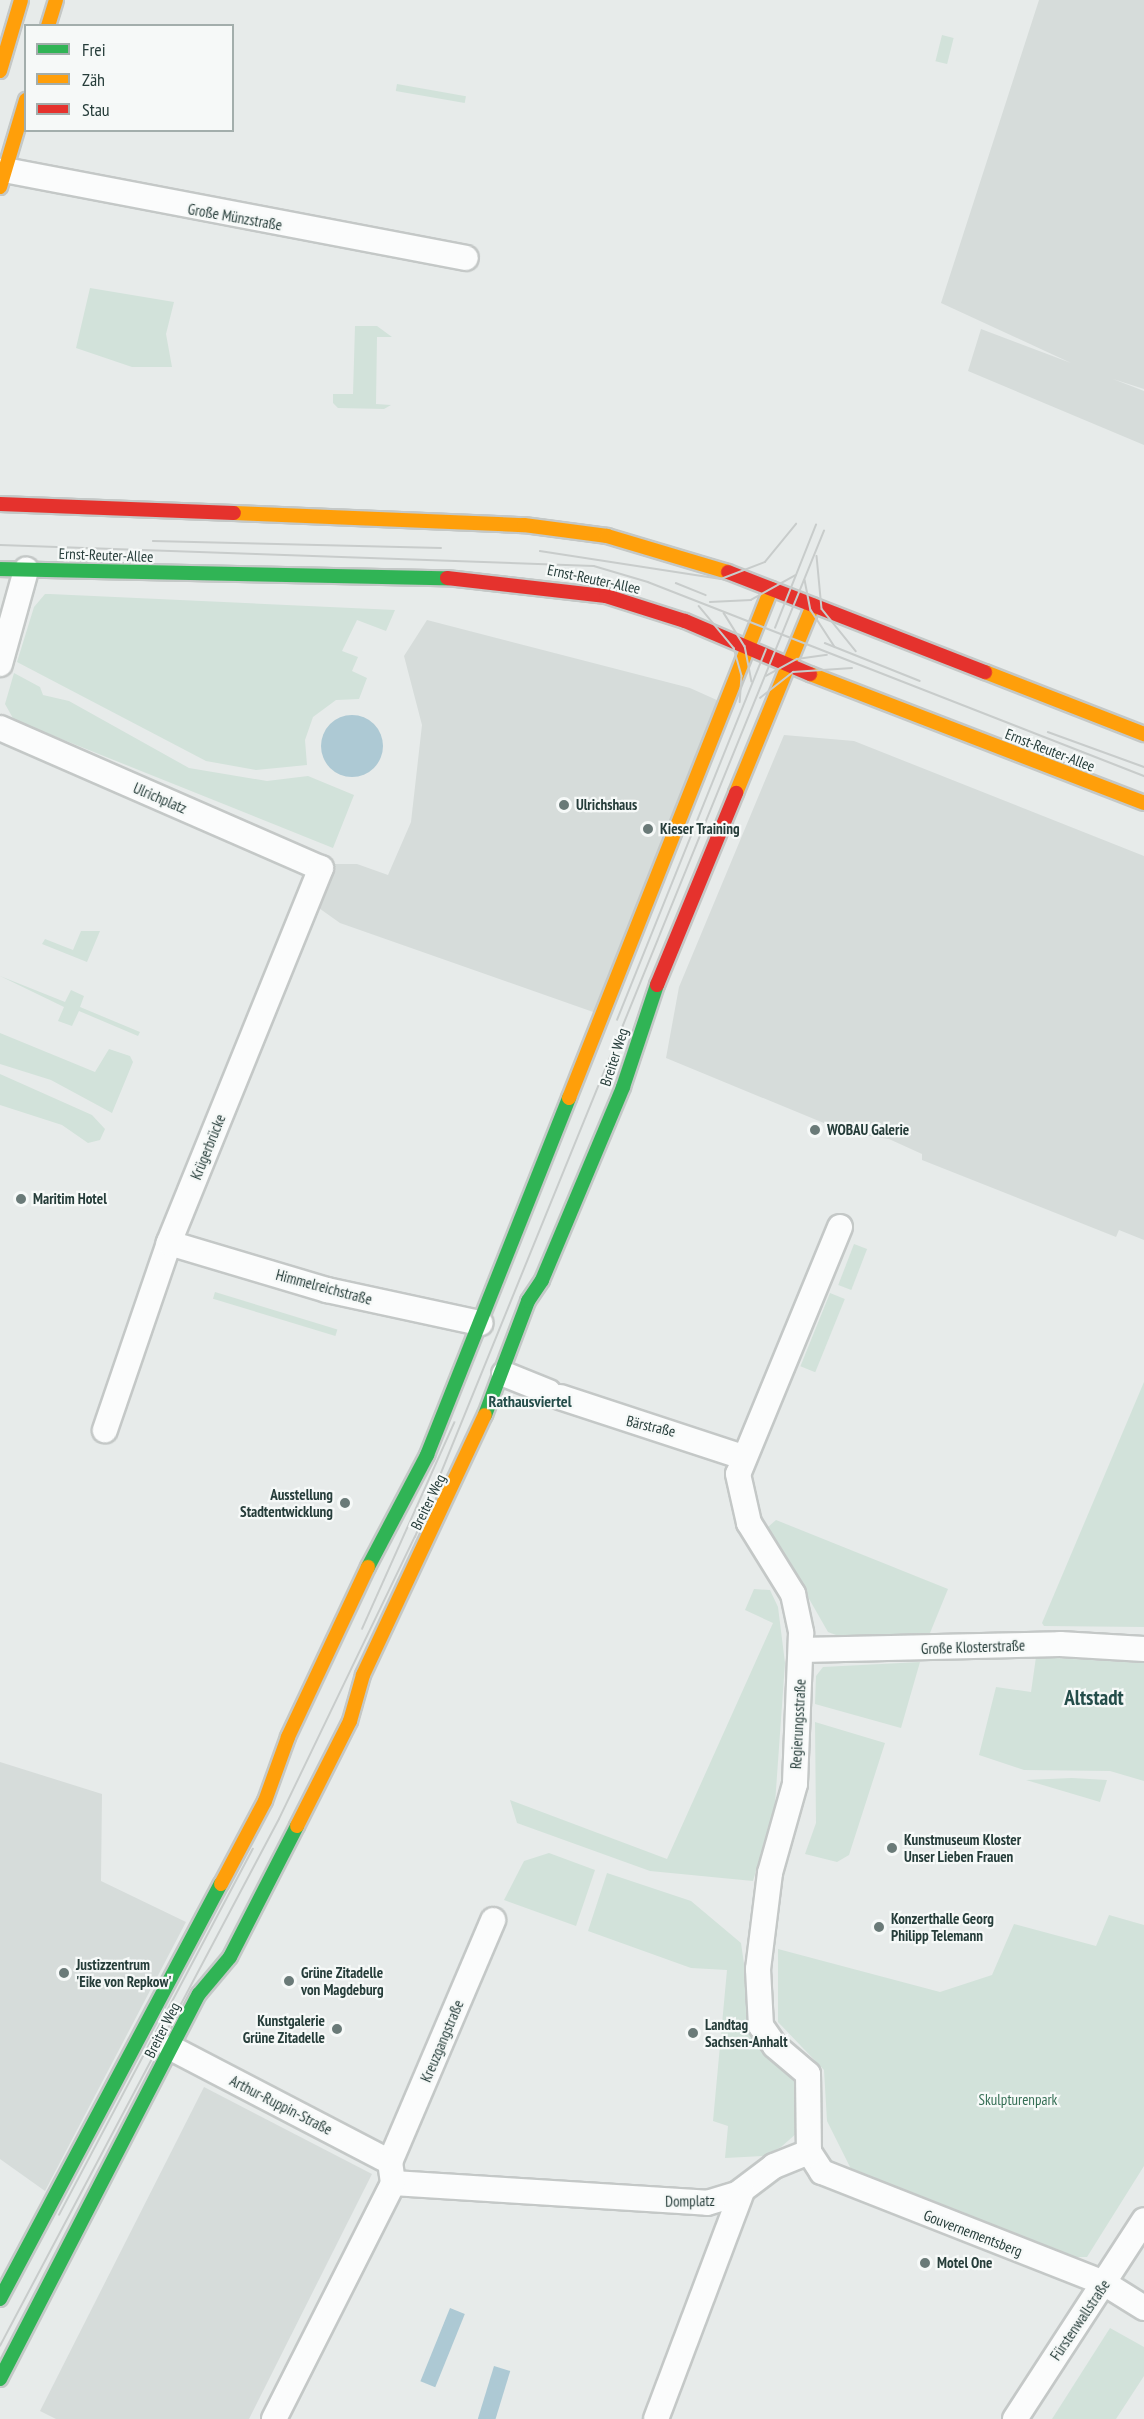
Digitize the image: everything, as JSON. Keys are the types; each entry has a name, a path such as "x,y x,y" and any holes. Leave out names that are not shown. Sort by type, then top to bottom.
{"street":[{"path":"0,71 21,0"},
{"path":"49,24 56,0"},
{"path":"3,178 24,107"},
{"name":"Große Münzstraße","path":"3,178 466,258"},
{"path":"0,504 561,528 670,551 1144,734"},
{"name":"Ernst-Reuter-Allee","path":"0,569 533,583 637,605 1144,803"},
{"path":"0,664 26,570"},
{"name":"Breiter Weg","path":"0,2299 265,1801 288,1737 400,1500 428,1455 771,589"},
{"name":"Breiter Weg","path":"0,2379 199,1994 230,1957 316,1792 350,1721 363,1675 504,1374 528,1301 542,1280 619,1097 646,1013 813,605"},
{"name":"Ulrichplatz","path":"0,728 321,868"},
{"name":"Krügerbrücke","path":"105,1430 169,1243 321,868"},
{"name":"Regierungsstraße","path":"809,2152 810,2080 765,2034 758,1982 770,1873 795,1784 801,1650 797,1605 741,1500 742,1457 840,1227"},
{"name":"Himmelreichstraße","path":"169,1243 327,1290 480,1323"},
{"name":"Bärstraße","path":"504,1374 554,1395 742,1457"},
{"name":"Große Klosterstraße","path":"801,1650 1060,1644 1144,1649"},
{"name":"Kreuzgangstraße","path":"392,2172 492,1920"},
{"name":"Arthur-Ruppin-Straße","path":"171,2048 392,2172"},
{"path":"742,2191 774,2166 809,2152"},
{"name":"Gouvernementsberg","path":"809,2152 830,2177 1104,2283 1144,2308"},
{"path":"274,2419 392,2172"},
{"name":"Domplatz","path":"392,2172 701,2204 742,2191"},
{"name":"Domplatz","path":"656,2419 742,2191"},
{"name":"Fürstenwallstraße","path":"1016,2419 1144,2220"}],"shaded area":[{"path":"1039,0 1144,0 1144,389 1113,379 1144,391 1144,445 968,371 981,329 1071,363 941,303"},
{"name":"Ulrichshaus","path":"427,620 690,688 719,701 596,1013 340,923 316,906 330,864 357,864 388,875 411,822 422,725 404,656"},
{"path":"784,735 854,741 1144,856 1144,1240 1119,1230 1116,1237 922,1160 922,1154 889,1139 848,1133 666,1058 679,987"},
{"path":"0,1762 102,1794 101,1881 186,1922 45,2191 0,2159"},
{"path":"204,2087 372,2174 249,2419 56,2419 40,2411"}],"green space":[{"path":"942,35 954,38 947,64 935,61"},
{"path":"397,84 466,96 465,103 396,91"},
{"path":"90,288 174,302 166,334 172,367 132,367 76,348"},
{"path":"355,326 377,326 392,337 377,337 376,404 391,405 384,409 338,408 333,403 333,394 353,394"},
{"path":"45,594 395,610 386,631 357,620 342,651 358,657 352,671 367,678 359,699 336,700 313,717 305,740 307,765 256,770 206,761 17,662 34,607"},
{"path":"14,673 40,687 43,695 69,701 189,768 267,781 308,776 354,795 333,848 14,720 5,704"},
{"path":"81,931 100,931 87,962 42,944 45,939 73,950"},
{"path":"0,976 65,1002 71,990 84,996 80,1007 140,1032 138,1036 79,1011 72,1026 58,1021 64,1007"},
{"path":"0,1033 95,1072 109,1049 130,1056 133,1062 112,1113 51,1080 0,1064"},
{"path":"0,1074 92,1115 105,1129 100,1140 88,1143 62,1125 0,1105"},
{"path":"854,1244 867,1249 851,1290 838,1285"},
{"path":"215,1292 337,1329 335,1336 213,1299"},
{"path":"830,1293 845,1299 815,1372 800,1366"},
{"path":"1144,1382 1144,1627 1044,1626 1042,1623"},
{"path":"776,1520 948,1589 930,1633 844,1638 828,1632 768,1527"},
{"path":"754,1589 770,1590 778,1607 785,1663 775,1804 753,1881 650,1871 517,1823 510,1800 667,1859 773,1623 745,1610"},
{"path":"1036,1657 1144,1663 1144,1781 1110,1771 1024,1770 979,1755 996,1687 1031,1692"},
{"path":"920,1662 901,1728 815,1704 816,1676 823,1667"},
{"path":"815,1722 885,1743 849,1855 837,1862 805,1854 816,1823"},
{"path":"1072,1778 1107,1780 1100,1802 1026,1780"},
{"path":"549,1853 595,1870 576,1926 504,1900 524,1861"},
{"path":"607,1873 691,1901 741,1943 755,2040 797,2079 797,2133 781,2147 763,2156 725,2158 728,2126 713,2121 727,1970 691,1968 588,1931"},
{"name":"Skulpturenpark","path":"1109,1915 1144,1925 1144,2166 1087,2257 1074,2257 851,2169 827,2121 824,2070 778,2022 778,1949 940,1992 992,1975 1014,1924 1096,1946"},
{"path":"1110,2328 1144,2347 1144,2376 1116,2419 1052,2419"}],"water":[{"path":"352,715 374,724 383,746 374,768 352,777 330,768 321,746 330,724"},
{"path":"450,2308 465,2314 435,2387 420,2381"},
{"path":"494,2366 510,2371 496,2419 478,2419"}],"tram line":[{"path":"540,551 721,579 765,562 796,524"},
{"path":"775,628 816,525"},
{"path":"0,2346 279,1819 415,1537 824,531"},
{"path":"153,541 441,548"},
{"path":"0,545 594,566 648,582 1144,776"},
{"path":"817,556 822,609 856,651"},
{"path":"710,602 751,600 796,575"},
{"path":"805,580 811,610 835,647"},
{"path":"676,583 706,595"},
{"path":"699,606 734,648 742,676 740,702"},
{"path":"724,613 745,646 752,681"},
{"path":"825,643 920,681"},
{"path":"617,1020 766,650"},
{"path":"766,676 797,659 827,655"},
{"path":"760,698 793,672 852,668"},
{"path":"1048,732 1144,767"},
{"path":"362,1629 454,1423"},
{"path":"59,2215 253,1849"}],"traffic: fast":[{"path":"0,569 447,578"},
{"path":"485,1415 528,1301 542,1280 623,1087 657,985"},
{"path":"368,1567 427,1455 569,1098"},
{"path":"0,2379 199,1994 230,1957 297,1826"},
{"path":"0,2299 221,1884"}],"traffic: slow":[{"path":"0,71 21,0"},
{"path":"49,24 56,0"},
{"path":"0,187 24,107"},
{"path":"234,513 524,525 607,536 728,572"},
{"path":"569,1098 771,589"},
{"path":"736,793 813,605"},
{"path":"985,672 1144,734"},
{"path":"810,674 1144,803"},
{"path":"297,1826 350,1721 363,1675 485,1415"},
{"path":"221,1884 265,1801 288,1737 368,1567"}],"traffic: jam":[{"path":"0,504 234,513"},
{"path":"728,572 985,672"},
{"path":"447,578 606,596 685,621 810,674"},
{"path":"657,985 736,793"}],"place":[{"name":"Ulrichshaus","path":"564,805"},
{"name":"Kieser Training","path":"648,829"},
{"name":"WOBAU Galerie","path":"815,1130"},
{"name":"Maritim Hotel","path":"21,1199"},
{"name":"Ausstellung Stadtentwicklung","path":"345,1503"},
{"name":"Kunstmuseum Kloster Unser Lieben Frauen","path":"892,1848"},
{"name":"Konzerthalle Georg Philipp Telemann","path":"879,1927"},
{"name":"Justizzentrum 'Eike von Repkow'","path":"64,1973"},
{"name":"Grüne Zitadelle von Magdeburg","path":"289,1981"},
{"name":"Kunstgalerie Grüne Zitadelle","path":"337,2029"},
{"name":"Landtag Sachsen-Anhalt","path":"693,2033"},
{"name":"Motel One","path":"925,2263"}],"district":[{"name":"Rathausviertel","path":"530,1401"},
{"name":"Altstadt","path":"1094,1698"}]}
